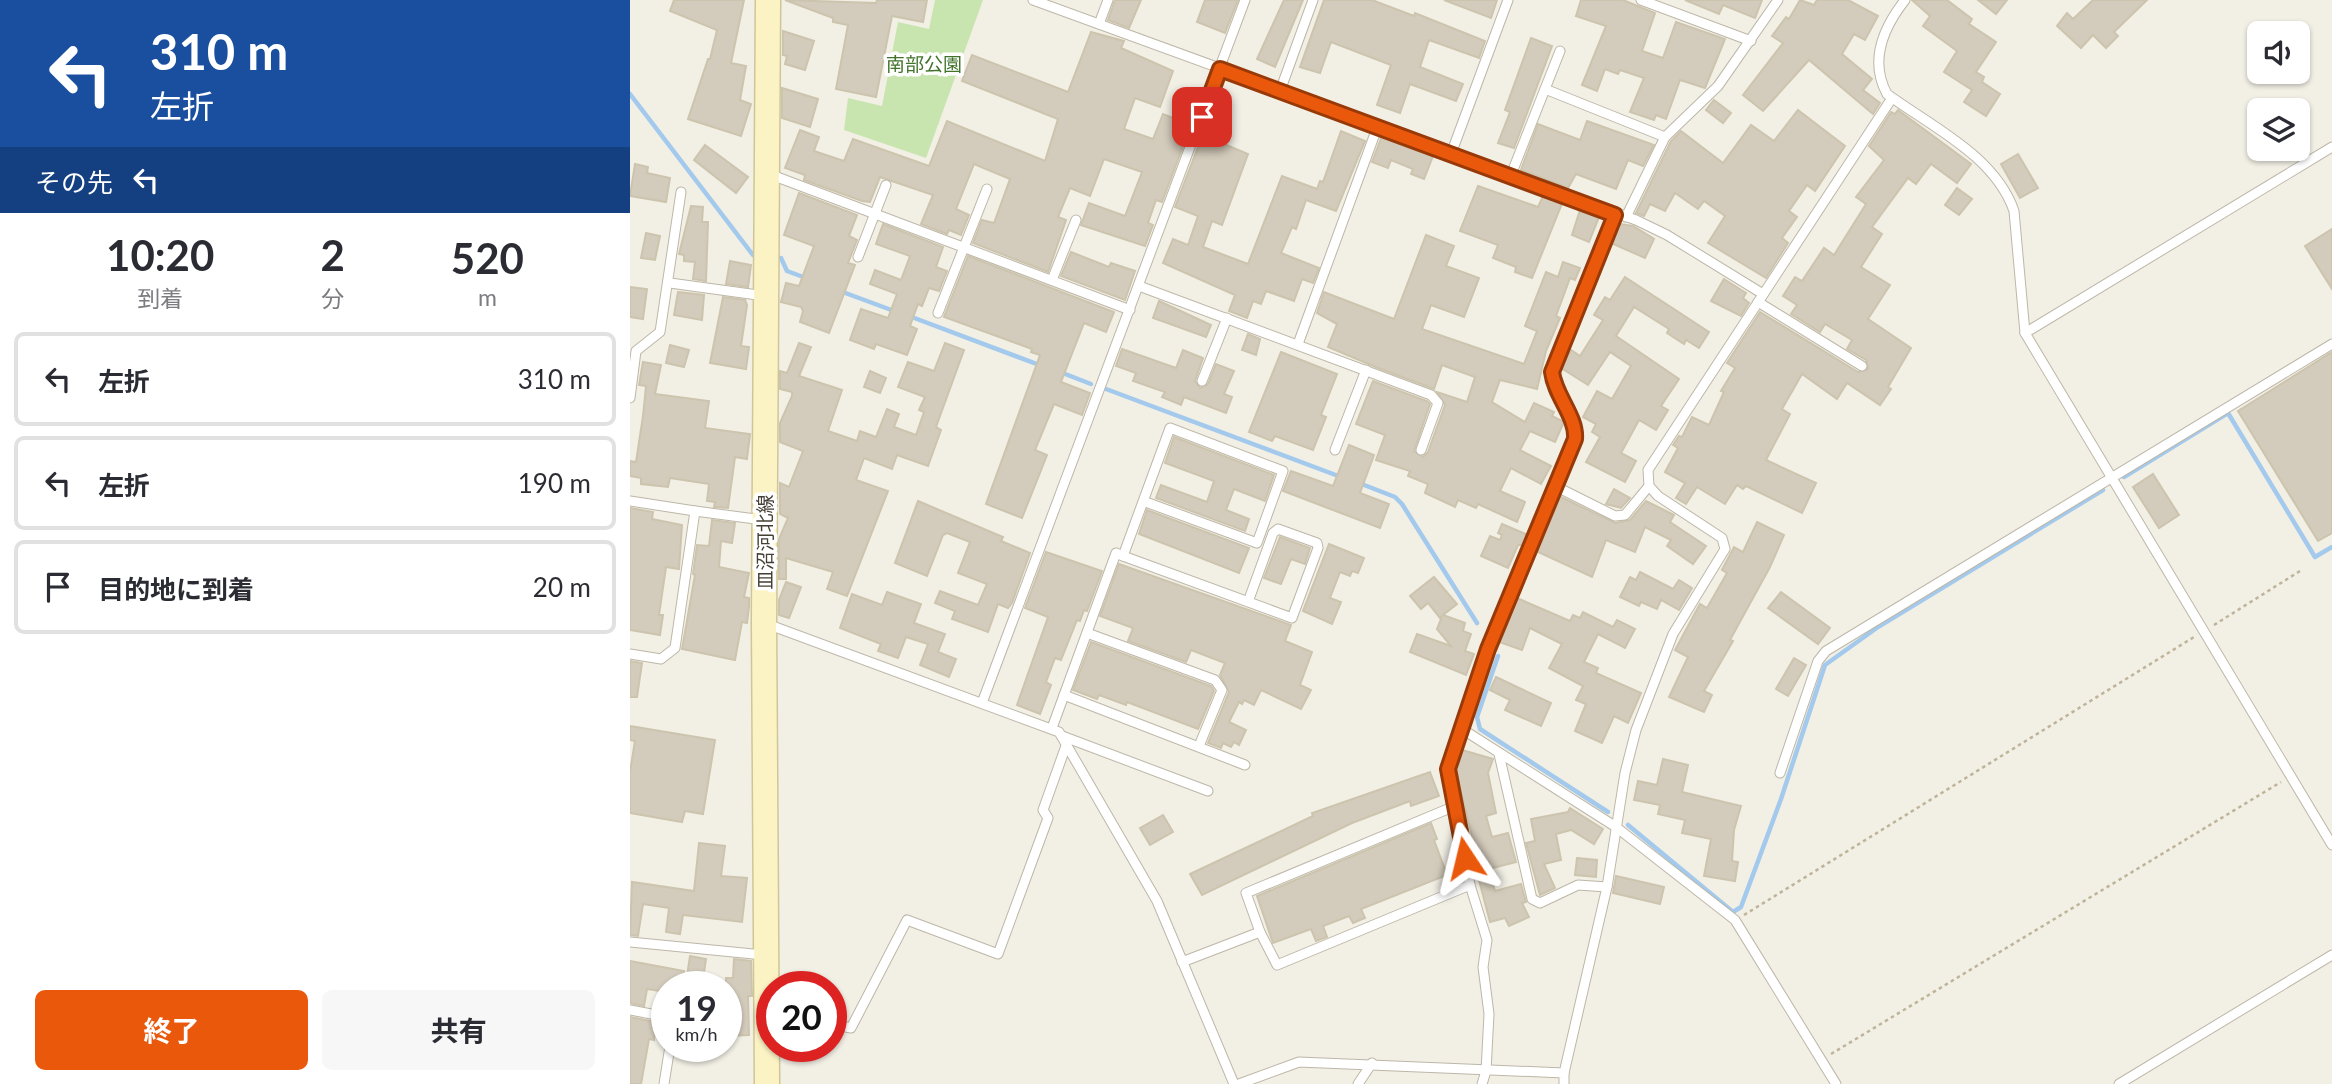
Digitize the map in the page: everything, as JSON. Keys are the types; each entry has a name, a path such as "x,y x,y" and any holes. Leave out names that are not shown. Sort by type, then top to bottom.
{"main road":[{"name":"皿沼河北線","path":"766,971 764,520 768,0"},
{"name":"皿沼河北線","path":"767,1062 767,1084"}],"lane":[{"path":"1033,0 1626,217 1667,235 1862,366"},
{"path":"1099,24 1108,0"},
{"path":"982,703 1245,0"},
{"path":"1280,92 1313,0"},
{"path":"1451,154 1508,0"},
{"path":"1641,0 1751,41"},
{"path":"1626,217 1665,137 1718,86 1779,0"},
{"path":"1905,0 1894,13 1877,58 1882,84 1892,98 1991,170 2008,193 2014,211 2025,333 2332,845"},
{"path":"1511,176 1560,51"},
{"path":"1545,89 1665,137"},
{"path":"1555,486 1615,516 1625,515 1648,485 1648,470 1892,98"},
{"path":"1298,344 1377,128"},
{"path":"2025,333 2332,147"},
{"path":"768,174 1129,310"},
{"path":"858,257 886,185"},
{"path":"938,313 987,189"},
{"path":"630,398 636,351 660,332 670,283 681,192"},
{"path":"1482,1084 1486,1072 1489,1014 1483,967 1487,940 1470,885 1448,769 1488,649 1575,439 1576,428 1555,389 1552,372 1615,215"},
{"path":"1052,280 1076,220"},
{"path":"670,283 767,297"},
{"path":"1139,286 1431,395 1438,403 1421,450"},
{"path":"1202,381 1227,318"},
{"path":"1780,774 1818,661 1826,651 2332,344"},
{"path":"1335,450 1366,370"},
{"path":"1123,556 1143,500 1170,428 1283,471 1257,543 1143,500"},
{"path":"764,622 1052,728 1064,739 1157,901 1236,1084 1299,1062 1372,1063 1564,1079 1607,887 1636,730 1673,634 1725,549 1721,538 1658,496 1648,485"},
{"path":"630,500 764,520"},
{"path":"630,654 661,659 675,648 695,511"},
{"path":"1262,528 1273,533"},
{"path":"1052,728 1116,554 1123,556 1248,602 1292,618 1318,548 1317,543 1278,529 1273,533 1248,602"},
{"path":"1087,633 1215,680 1222,690 1199,746"},
{"path":"1064,695 1245,765"},
{"path":"1462,729 1616,827 1735,920 1836,1084"},
{"path":"1064,739 1208,791"},
{"path":"847,1027 851,1028 907,920 998,954 1048,818 1043,810 1064,739"},
{"path":"1499,754 1532,899 1541,903 1578,885 1607,887"},
{"path":"1455,806 1246,893 1276,965 1470,885"},
{"path":"1182,962 1260,932"},
{"path":"630,942 765,955"},
{"path":"2119,1084 2332,955"},
{"path":"630,1010 651,1014"},
{"path":"664,1084 667,1062"},
{"path":"1358,1084 1372,1063"}],"path":[{"path":"1735,920 2300,571"},
{"path":"1821,1059 2289,777"}],"green space":[{"name":"南部公園","path":"935,0 983,0 926,158 844,130 848,98 882,106 898,22 929,29"}],"building":[{"path":"674,0 744,0 731,63 746,66 740,100 751,104 741,136 688,119 710,59 717,30 670,11"},
{"path":"785,0 876,3 877,0 927,0 923,22 892,16 876,97 836,89 848,25 833,22 833,18"},
{"path":"1115,0 1141,0 1129,28 1108,20"},
{"path":"1205,0 1238,0 1225,33 1197,22"},
{"path":"1284,0 1303,0 1275,67 1257,59"},
{"path":"1324,0 1372,0 1414,16 1415,13 1485,41 1479,58 1429,40 1420,67 1463,84 1456,101 1410,84 1400,113 1377,105 1391,65 1331,42 1320,73 1300,67"},
{"path":"1444,0 1497,0 1491,18"},
{"path":"1581,0 1623,0 1655,13 1642,51 1663,58 1676,22 1725,39 1705,88 1680,80 1666,119 1656,115 1654,120 1630,112 1644,78 1620,70 1618,74 1605,69 1597,91 1582,85 1606,26 1576,16"},
{"path":"1685,0 1762,0 1755,18 1723,5 1719,14"},
{"path":"1800,0 1814,5 1817,0 1848,0 1878,16 1865,40 1854,34 1842,54 1872,79 1863,90 1880,103 1873,114 1809,60 1763,111 1743,95 1783,43 1772,36 1786,17 1789,19"},
{"path":"1912,0 1947,0 1972,19 1969,24 1996,42 1976,72 1984,77 1982,82 2000,94 1986,116 1964,102 1972,90 1944,72 1957,51 1923,26 1930,16"},
{"path":"1978,0 2007,0 1996,14"},
{"path":"2093,0 2147,0 2114,32 2118,36 2106,48 2093,35 2081,48 2057,26 2067,13 2073,19"},
{"path":"783,31 814,41 805,70 785,64 787,56 783,55"},
{"path":"1091,32 1124,41 1121,48 1173,71 1160,107 1135,98 1124,129 1153,139 1163,114 1191,125 1162,202 1156,200 1148,223 1153,225 1145,246 1081,225 1089,203 1125,216 1142,172 1104,159 1090,196 1070,188 1058,217 1066,220 1048,272 973,243 982,220 994,223 1010,179 974,164 956,209 969,215 961,235 949,230 947,234 921,224 933,195 880,177 870,202 862,201 804,180 805,175 785,168 800,130 819,137 814,151 844,161 853,139 929,166 947,121 1045,161 1058,119 962,81 972,55 1068,92"},
{"path":"1531,38 1552,46 1514,148 1498,143 1510,112 1505,110"},
{"path":"782,88 818,99 810,127 782,118"},
{"path":"1714,100 1731,113 1723,123 1706,110"},
{"path":"1798,110 1845,146 1815,191 1807,185 1789,211 1797,217 1782,238 1788,243 1766,278 1708,243 1725,216 1704,201 1698,209 1675,193 1665,211 1650,204 1644,216 1636,213 1671,141 1681,131 1723,163 1751,125 1774,141"},
{"path":"1898,110 1971,164 1957,183 1931,164 1916,184 1908,178 1872,227 1882,234 1861,267 1890,285 1868,319 1911,348 1888,387 1891,389 1880,405 1847,383 1837,399 1802,374 1782,409 1790,414 1766,460 1816,483 1802,513 1746,486 1743,489 1737,485 1725,504 1697,487 1686,504 1676,498 1685,483 1665,472 1678,448 1673,445 1679,436 1682,437 1692,417 1709,425 1724,392 1721,391 1735,368 1727,363 1760,312 1858,372 1868,369 1866,360 1847,349 1852,340 1825,324 1820,332 1791,314 1797,305 1783,296 1795,277 1802,281 1824,248 1834,255 1866,204 1856,197 1884,160 1869,146 1891,112 1895,114"},
{"path":"1208,121 1229,129 1224,144 1248,154 1222,225 1212,221 1203,247 1248,264 1282,176 1317,189 1320,181 1323,182 1341,131 1365,141 1336,211 1306,200 1296,229 1292,227 1281,253 1319,268 1313,283 1302,279 1294,301 1266,291 1261,304 1253,301 1247,318 1229,311 1235,295 1163,263 1173,239 1188,245 1198,216 1175,207"},
{"path":"1587,121 1654,145 1643,166 1628,160 1616,189 1576,174 1568,188 1521,170 1538,124 1580,140"},
{"path":"1382,136 1433,156 1424,179 1411,174 1413,169 1391,160 1388,168 1372,162"},
{"path":"705,145 748,177 736,193 694,160"},
{"path":"2018,154 2038,188 2020,198 2001,164"},
{"path":"635,164 648,167 647,173 670,178 666,202 630,196"},
{"path":"1478,186 1538,207 1544,194 1563,201 1532,278 1515,272 1516,267 1493,258 1498,245 1460,231"},
{"path":"1957,188 1972,199 1959,215 1945,205"},
{"path":"799,193 857,215 849,236 857,240 848,263 855,265 829,333 800,322 803,311 801,307 781,302 786,283 799,286 814,246 784,235"},
{"path":"691,206 703,207 702,222 708,222 706,281 693,279 695,262 684,261 684,255 679,254"},
{"path":"1580,210 1599,217 1589,242 1572,235"},
{"path":"883,224 943,247 936,267 947,271 939,291 929,288 922,306 918,304 910,326 917,329 907,355 876,344 874,349 850,340 861,309 888,318 897,294 870,284 875,270 901,280 910,256 876,244"},
{"path":"1620,224 1633,226 1654,239 1645,258 1611,243"},
{"path":"2332,229 2332,289 2305,246"},
{"path":"646,233 660,236 655,260 641,258"},
{"path":"1426,235 1454,246 1446,266 1479,278 1464,317 1431,305 1422,329 1524,364 1537,331 1525,326 1546,272 1558,277 1563,262 1580,268 1575,280 1570,278 1556,316 1560,318 1546,351 1537,389 1500,380 1492,402 1525,422 1534,403 1554,412 1552,416 1564,422 1555,442 1530,431 1520,450 1551,466 1541,484 1511,468 1500,491 1525,502 1517,522 1478,504 1476,508 1458,500 1455,507 1425,493 1428,484 1408,476 1410,471 1376,460 1385,435 1356,424 1373,381 1427,401 1430,404 1414,451 1423,457 1428,452 1445,405 1437,392 1467,402 1475,377 1442,365 1434,389 1378,368 1328,347 1337,324 1317,313 1324,292 1394,319"},
{"path":"1071,252 1109,267 1111,263 1135,271 1125,300 1061,276"},
{"path":"968,256 1114,312 1106,332 1084,323 1061,382 1090,393 1082,415 1054,404 1035,450 1047,455 1022,518 986,504 1040,355 1031,352 1032,349 944,317"},
{"path":"730,261 751,265 748,287 726,284"},
{"path":"1625,277 1709,332 1699,348 1686,340 1684,344 1667,333 1669,329 1634,307 1616,336 1679,379 1661,406 1668,410 1656,430 1639,420 1621,453 1636,461 1625,482 1586,462 1600,437 1592,432 1596,424 1583,417 1597,391 1612,399 1631,366 1610,352 1588,385 1561,368 1571,350 1580,356 1603,320 1594,315 1605,297 1610,300"},
{"path":"1724,279 1746,293 1743,298 1749,303 1741,316 1711,301"},
{"path":"630,287 647,289 643,319 630,317"},
{"path":"678,292 704,295 702,320 674,315"},
{"path":"723,297 745,300 747,305 741,346 749,347 746,369 710,363"},
{"path":"1159,301 1211,325 1206,337 1153,318"},
{"path":"1248,334 1260,339 1256,355 1242,350"},
{"path":"799,343 811,347 799,376 842,390 828,431 857,441 860,431 876,437 887,409 899,414 894,427 916,435 924,412 919,410 925,397 898,387 908,362 934,371 945,343 964,350 936,427 941,430 928,466 897,455 892,469 864,458 856,480 888,491 847,596 827,589 833,572 786,558 786,579 779,579 779,539 788,518 780,514 780,483 789,487 803,451 780,442 780,423 792,392 780,389 780,371 787,373"},
{"path":"670,345 689,350 684,367 666,363"},
{"path":"1122,349 1176,368 1183,350 1203,358 1195,381 1200,388 1208,384 1216,364 1234,371 1224,394 1232,397 1226,413 1184,397 1181,405 1162,397 1165,392 1133,381 1136,373 1116,366"},
{"path":"1281,352 1337,374 1321,415 1326,417 1313,450 1275,436 1272,441 1249,432"},
{"path":"2332,352 2332,533 2318,541 2238,411"},
{"path":"643,362 661,365 655,394 709,401 705,428 750,434 747,459 735,457 728,508 714,507 715,502 707,501 709,484 670,478 668,487 641,484 641,478 630,476 630,461 636,462 643,416 646,386 639,385"},
{"path":"870,371 886,378 880,393 864,387"},
{"path":"1174,437 1274,475 1265,501 1234,489 1226,510 1249,519 1245,531 1156,498 1161,485 1207,502 1214,481 1165,463"},
{"path":"1349,445 1374,455 1360,493 1389,504 1380,528 1283,491 1291,471 1333,486"},
{"path":"2153,474 2179,515 2159,528 2133,487"},
{"path":"1614,489 1630,498 1621,508 1606,504"},
{"path":"1559,496 1615,523 1630,520 1646,501 1674,515 1670,522 1706,546 1693,564 1667,546 1671,540 1645,527 1635,552 1606,540 1592,577 1536,551"},
{"path":"918,501 1003,537 1001,541 1030,553 1012,603 1008,608 998,604 988,632 952,619 955,611 935,603 940,591 978,605 987,584 958,573 970,542 947,533 943,535 927,576 895,563"},
{"path":"630,508 653,512 652,519 682,525 679,569 666,567 659,615 663,615 660,635 630,630"},
{"path":"1147,510 1249,548 1239,573 1139,534"},
{"path":"712,520 735,523 732,543 721,541 719,567 749,573 744,597 749,598 747,623 742,622 735,660 682,649 695,575 697,545 709,546"},
{"path":"1757,522 1784,535 1770,567 1730,640 1733,641 1704,691 1712,695 1704,712 1669,697 1688,657 1675,650 1700,604 1707,608 1727,573 1722,570 1734,547 1743,552"},
{"path":"1502,524 1528,535 1524,545 1518,545 1508,568 1481,556 1490,536 1500,540 1502,535 1498,533"},
{"path":"1280,537 1310,548 1305,564 1291,559 1281,584 1264,578"},
{"path":"1329,544 1364,558 1358,573 1352,571 1350,576 1340,572 1330,598 1341,602 1332,624 1303,611"},
{"path":"1046,552 1102,571 1087,611 1084,610 1080,621 1077,620 1061,660 1055,658 1046,682 1051,685 1040,714 1017,705 1048,617 1025,608"},
{"path":"1119,564 1291,625 1285,641 1312,652 1300,685 1311,690 1301,709 1261,690 1254,705 1244,700 1242,704 1239,702 1229,722 1246,730 1239,745 1234,742 1231,747 1223,743 1221,748 1208,743 1229,692 1220,675 1225,663 1191,650 1186,662 1128,641 1133,628 1100,616"},
{"path":"1640,572 1673,589 1679,580 1692,588 1679,610 1661,600 1657,609 1641,602 1639,606 1620,597 1630,577 1636,580"},
{"path":"1434,577 1457,604 1443,615 1465,623 1463,631 1471,634 1465,651 1474,654 1466,675 1410,652 1417,634 1451,646 1437,629 1442,616 1440,618 1428,603 1421,609 1410,596"},
{"path":"786,582 801,587 789,618 779,615 779,600"},
{"path":"887,592 921,604 914,623 945,634 938,652 956,659 949,677 920,665 928,644 906,637 898,658 878,651 881,644 840,628 852,594 882,605"},
{"path":"1781,592 1830,628 1818,644 1768,608"},
{"path":"1517,598 1570,621 1573,615 1580,618 1583,612 1613,627 1617,620 1635,629 1625,648 1598,634 1584,662 1598,668 1596,673 1641,693 1628,723 1614,716 1602,743 1575,731 1586,704 1576,700 1583,686 1549,668 1562,644 1530,628 1522,650 1499,642"},
{"path":"1091,642 1211,686 1214,691 1198,729 1127,702 1126,705 1099,695 1097,699 1073,690"},
{"path":"1794,658 1806,665 1788,696 1776,689"},
{"path":"630,661 642,663 637,697 630,697"},
{"path":"1496,677 1551,703 1541,726 1505,710 1510,700 1490,690"},
{"path":"630,726 715,740 703,814 685,811 682,822 630,813 630,772 635,741 630,740"},
{"path":"1462,750 1493,759 1488,773 1496,813 1486,816 1492,837 1508,833 1516,862 1481,871 1455,769"},
{"path":"1663,759 1688,765 1682,792 1741,806 1734,830 1732,861 1738,862 1735,881 1704,876 1711,839 1682,833 1685,820 1658,814 1660,805 1634,800 1638,781 1657,785"},
{"path":"1430,772 1439,796 1411,806 1410,801 1352,823 1202,895 1190,874 1313,816 1312,813"},
{"path":"1570,808 1603,829 1594,844 1571,830 1556,834 1561,860 1544,864 1555,888 1540,895 1526,843 1535,841 1531,819 1568,812"},
{"path":"1163,815 1173,832 1150,845 1140,828"},
{"path":"1431,823 1437,839 1434,840 1447,875 1361,909 1365,918 1353,923 1349,916 1323,926 1327,937 1316,941 1311,929 1273,943 1257,896"},
{"path":"699,843 725,846 721,876 747,878 742,922 683,915 680,934 666,932 669,908 643,904 638,936 630,935 632,882 694,891"},
{"path":"1577,858 1597,860 1596,877 1575,875"},
{"path":"1616,876 1664,887 1660,904 1613,893"},
{"path":"1491,877 1495,891 1521,884 1526,902 1522,903 1529,917 1509,926 1505,918 1490,922 1479,880"},
{"path":"690,956 706,959 704,971 688,971"},
{"path":"734,959 751,961 749,1035 742,1035 742,971 733,971"},
{"path":"630,961 684,971 651,971 651,990 647,989 644,1006 630,1003"},
{"path":"630,1017 651,1021 651,1039 641,1084 630,1084"}],"waterway":[{"path":"630,94 753,255"},
{"path":"781,258 787,271 806,278"},
{"path":"840,291 894,311"},
{"path":"909,316 1042,366"},
{"path":"1060,372 1091,384"},
{"path":"1106,389 1341,477"},
{"path":"2124,477 2228,413 2315,557 2332,547"},
{"path":"1359,483 1395,497 1402,504 1477,623"},
{"path":"1628,825 1733,912 1741,907 1781,799 1825,665 1878,627 2103,490"},
{"path":"1498,656 1477,717 1480,729 1608,812"}],"route":[{"path":"1202,117 1220,69 1615,215 1552,372 1555,389 1576,428 1575,439 1488,649 1448,769 1465,858"}]}
